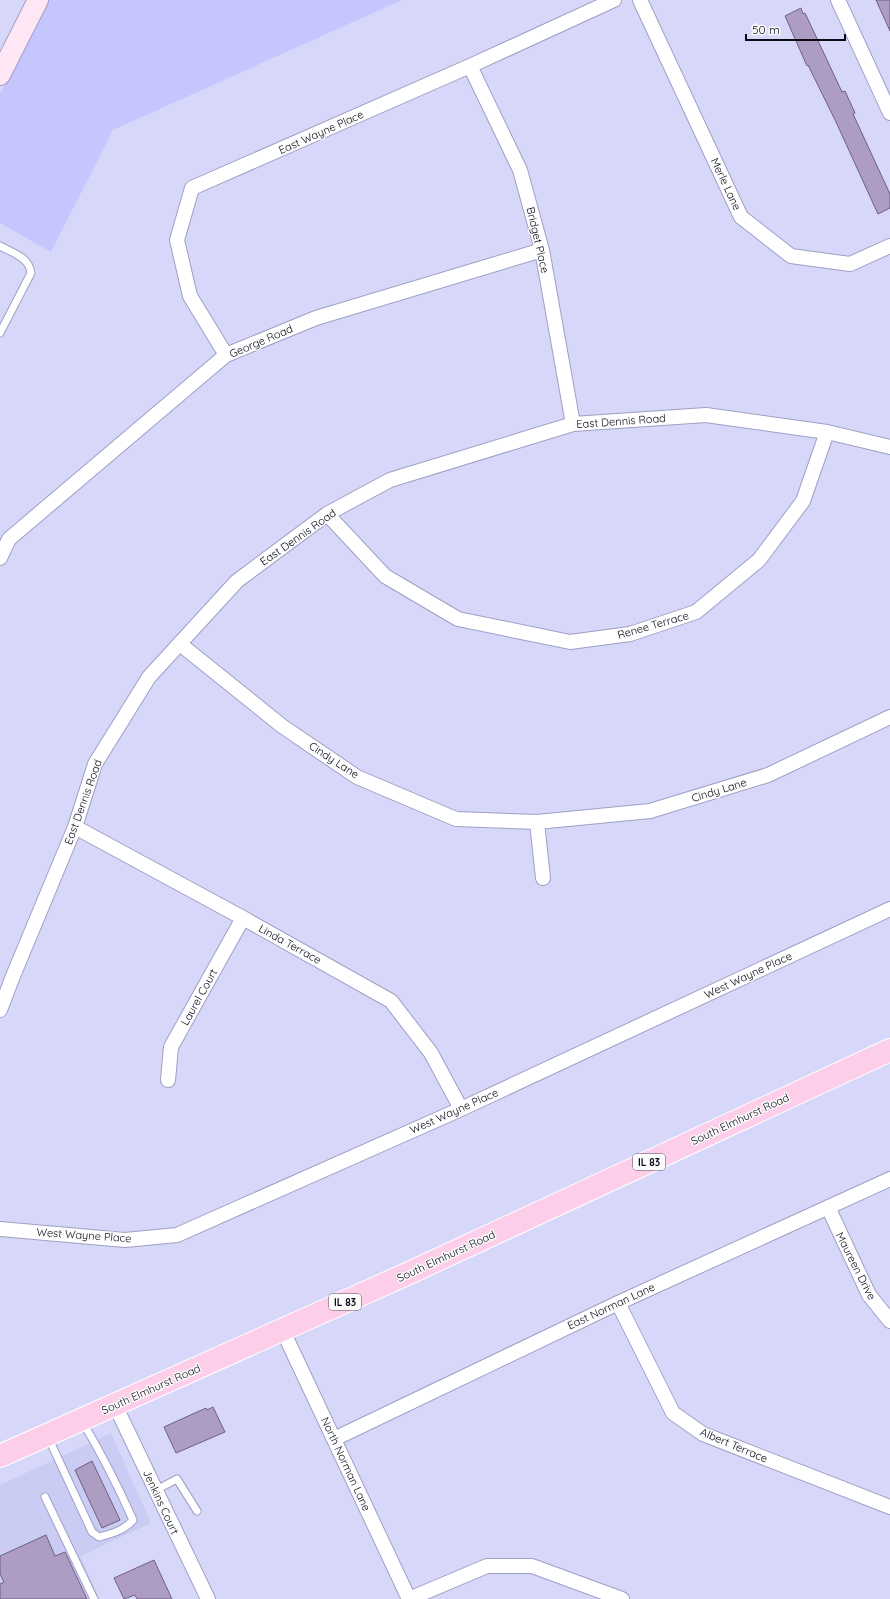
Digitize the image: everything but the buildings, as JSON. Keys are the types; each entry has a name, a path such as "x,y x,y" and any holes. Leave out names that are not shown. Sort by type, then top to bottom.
{"main road":[{"path":"0,75 38,0"},
{"name":"South Elmhurst Road","path":"0,1456 283,1330 890,1050"}],"street":[{"name":"East Wayne Place","path":"226,355 190,296 177,240 192,188 470,66 614,0"},
{"name":"Merle Lane","path":"640,0 741,217 791,256 850,264 890,246"},
{"path":"838,0 890,113"},
{"name":"Bridget Place","path":"470,66 520,170 542,250 573,424"},
{"name":"George Road","path":"0,558 9,538 226,355 316,318 542,250"},
{"name":"East Dennis Road","path":"0,1010 6,973 75,827 95,764 149,677 237,581 327,514 390,480 573,424 706,415 827,432 890,447"},
{"name":"Renee Terrace","path":"327,514 385,576 458,619 570,642 630,634 696,612 759,560 803,501 827,432"},
{"name":"Cindy Lane","path":"180,644 282,726 357,777 456,818 537,822 650,811 768,775 890,717"},
{"path":"537,822 543,878"},
{"name":"Linda Terrace","path":"75,827 243,918 391,1001 432,1053 460,1109"},
{"name":"West Wayne Place","path":"0,1229 125,1240 177,1234 460,1109 890,909"},
{"name":"Laurel Court","path":"168,1080 171,1047 243,918"},
{"name":"East Norman Lane","path":"334,1438 618,1303 890,1179"},
{"name":"Maureen Drive","path":"828,1207 869,1295 890,1321"},
{"name":"Albert Terrace","path":"618,1303 673,1413 704,1434 890,1507"},
{"name":"North Norman Lane","path":"283,1330 409,1599"},
{"name":"Jenkins Court","path":"115,1405 208,1599"},
{"path":"409,1599 487,1566 532,1566 622,1599"}],"lane":[{"path":"0,255 2,247 25,259 30,265 31,273 0,332"},
{"path":"47,1435 92,1532 99,1537 109,1535 128,1526 133,1520 99,1450 81,1420"},
{"path":"156,1490 177,1479 197,1511"},
{"path":"45,1496 94,1599"}],"shaded area":[{"path":"49,0 402,0 113,130 51,252 0,223 0,94"},
{"path":"111,1433 151,1523 81,1556 99,1599 0,1599 0,1485"}]}
